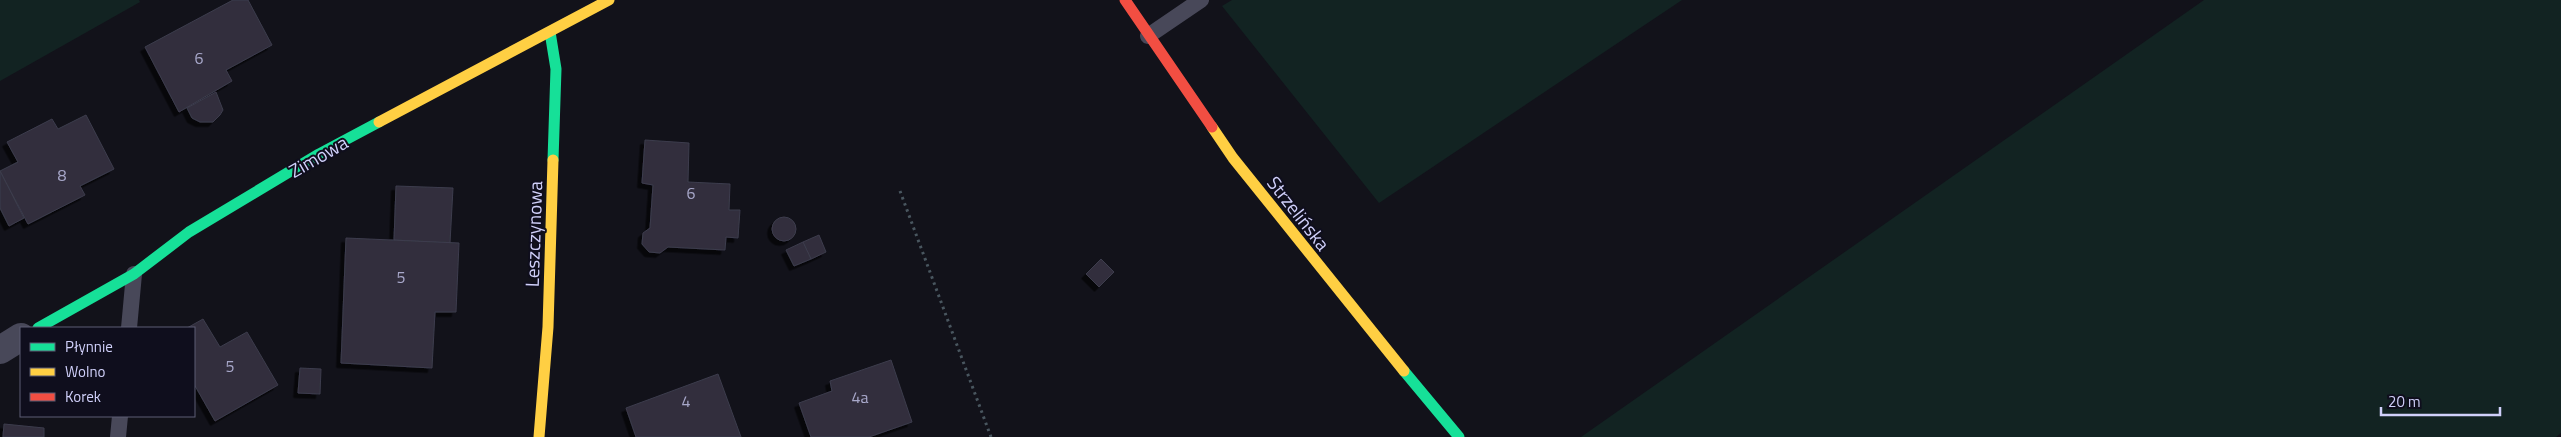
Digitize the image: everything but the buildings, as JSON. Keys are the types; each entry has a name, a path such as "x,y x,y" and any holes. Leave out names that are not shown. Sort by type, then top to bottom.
{"street":[{"name":"Zimowa","path":"40,327 134,274 189,232 320,154 609,0"},
{"name":"Strzelińska","path":"1125,0 1233,158 1345,300 1460,437"},
{"name":"Leszczynowa","path":"539,437 548,327 556,69 550,32"},
{"path":"0,350 20,339"}],"lane":[{"path":"1148,36 1201,0"},
{"path":"128,327 134,274"},
{"path":"118,437 120,417"}],"path":[{"path":"900,191 991,437"}],"shaded area":[{"path":"0,0 139,0 140,2 0,81"},
{"path":"1232,0 1682,0 1379,203 1222,6"},
{"path":"2204,0 2561,0 2561,433 2556,437 1581,437"}],"traffic: fast":[{"path":"550,32 556,69 553,160"},
{"path":"40,327 134,274 189,232 319,154 379,122"},
{"path":"1404,371 1459,437"}],"traffic: slow":[{"path":"379,122 609,0"},
{"path":"1212,127 1233,158 1404,371"},
{"path":"539,437 548,327 553,160"}],"traffic: jam":[{"path":"1125,0 1212,127"}]}
